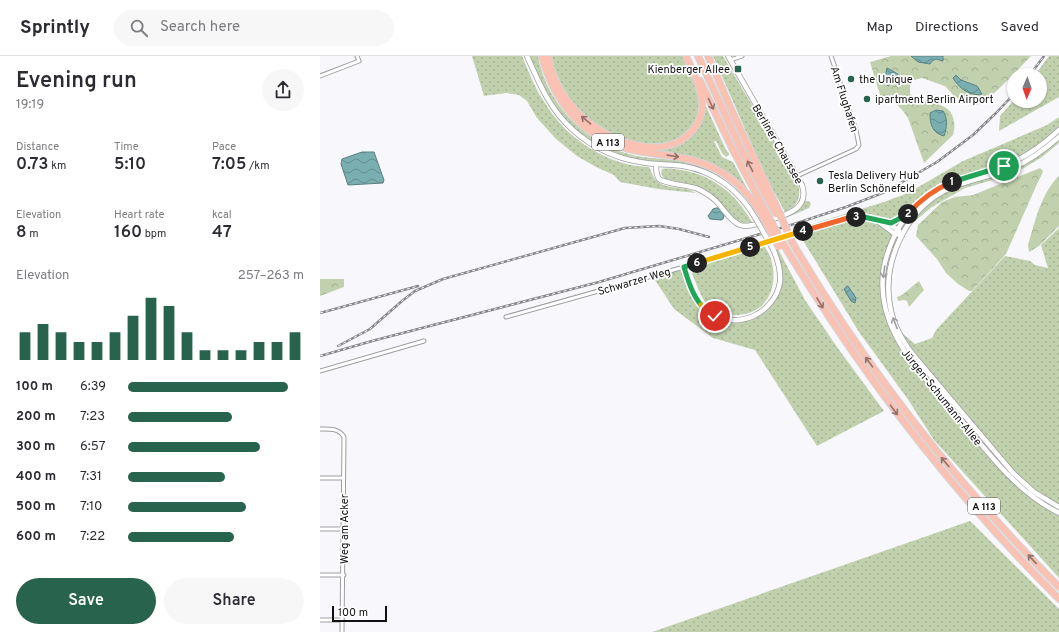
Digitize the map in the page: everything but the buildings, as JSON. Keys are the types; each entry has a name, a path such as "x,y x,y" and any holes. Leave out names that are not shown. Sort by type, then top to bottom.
{"highway":[{"name":"A 113","path":"542,56 549,79 560,101 578,121 592,132 603,139 626,148 687,158 717,169 737,184 765,217"},
{"path":"548,56 552,72 562,92 573,107 586,120 596,128 618,140 641,146 659,147 677,143 687,136 696,126 701,114 702,102 700,92 686,56"},
{"name":"A 113","path":"689,56 732,150 765,217 782,246 856,358 954,485 1014,553 1059,599"},
{"path":"698,56 741,150 777,213"},
{"path":"708,56 777,213"},
{"name":"A 113","path":"777,213 808,270 849,334 913,422 997,522 1059,587"}],"street":[{"path":"320,76 359,61 357,56"},
{"path":"527,56 544,93 552,106 561,118 579,136 596,147 614,155 641,162 688,167 699,170 716,177 734,190 756,220 773,249 779,266 780,282 772,301 762,311 744,320 725,320 704,309 696,299 684,267"},
{"path":"729,58 742,56"},
{"name":"Am Flughafen","path":"797,176 856,149 859,145 856,130 831,56"},
{"name":"Berliner Chaussee","path":"656,164 657,175 659,178 664,181 698,189 715,200 735,222 741,225 747,226 760,223 788,214 796,209 801,203 803,198 803,187 729,58"},
{"name":"Jürgen-Schumann-Allee","path":"1059,130 1040,146 1017,160 1004,166 960,179 941,187 922,200 907,216 895,234 886,258 883,282 883,295 887,317 896,339 913,363 1009,477 1032,497 1059,513"},
{"name":"Jürgen-Schumann-Allee","path":"1059,137 1043,150 1018,165 991,176 964,183 943,192 925,205 902,235 893,259 888,294 892,316 901,338 915,357 1013,473 1034,492 1059,507"},
{"path":"884,222 895,222 907,216"},
{"name":"Schwarzer Weg","path":"506,317 684,267 848,218 864,217 884,222 898,230 902,235"},
{"path":"877,220 895,234 902,235"},
{"path":"320,372 424,341"},
{"name":"Weg am Acker","path":"320,429 341,431 344,436 344,575 342,632"},
{"path":"320,478 343,478"},
{"path":"320,529 344,529"},
{"path":"320,575 344,575"},
{"path":"320,620 342,620"}],"green space":[{"path":"472,56 522,56 541,98 564,128 576,138 603,156 618,162 649,167 654,178 660,184 686,189 696,193 658,189 620,182 614,175 577,156 556,139 537,118 527,101 519,95 506,93 484,96"},
{"path":"529,56 538,56 550,91 560,107 572,121 602,143 619,151 637,156 694,164 718,175 733,187 715,174 694,166 652,162 632,158 614,153 597,145 581,134 566,120 559,112"},
{"path":"550,56 683,56 699,95 700,107 697,119 685,135 672,142 658,145 643,144 613,135 589,120 576,106 565,91"},
{"path":"713,56 723,56 797,181 799,191 798,200 790,210 785,212 767,179"},
{"path":"891,56 911,56 932,61 936,59 943,61 943,56 1031,56 1020,68 1007,68 1007,81 988,99 980,104 974,105 955,97 945,86 922,78 914,80 910,86 910,94 948,109 952,115 954,124 953,135 924,163 908,118 893,100 884,100 881,98 870,62","holes":["887,69 898,73 884,81"]},
{"path":"1049,56 1059,56 1059,97 1047,104 1047,68 1040,68"},
{"path":"705,104 726,150 729,153 726,157 722,153 716,141 714,141 722,157 733,162 749,192 725,172 703,161 679,154 649,150 670,148 680,145 688,140 700,125 704,115"},
{"path":"1007,108 1040,108 999,131 1000,116"},
{"path":"1059,117 1059,143 1042,157 1024,168 1003,177 965,188 932,207 910,225 895,258 891,292 895,318 902,333 915,344 932,338 936,330 1005,256 1030,261 1035,265 1048,268 1041,245 1059,228 1059,578 934,440 907,398 859,332 796,229 884,202 908,193 963,161 1047,125"},
{"path":"1040,168 1043,171 1042,174 1006,254 972,291 969,291 958,284 946,273 937,259 916,236 918,225 942,202 955,197 973,195"},
{"path":"662,169 681,170 703,176 713,181 722,187 739,203 752,222 744,223 735,219 717,200 694,185 665,179 661,172"},
{"path":"1059,176 1059,226 1039,246 1029,252 1028,245 1039,208 1053,183"},
{"path":"741,195 744,198 755,211 754,212"},
{"path":"804,201 809,201 811,204 809,208 788,217 801,208"},
{"path":"764,245 770,257 773,269 773,279 772,288 764,304 748,313 738,315 722,313 709,306 701,295 692,274 694,269 699,264"},
{"path":"778,249 805,300 884,411 817,446 755,350 713,338 674,309 653,277 670,271 683,272 685,274 690,292 696,302 700,308 709,315 722,322 731,323 748,320 764,313 770,308 775,299 781,270 780,261 776,250"},
{"path":"320,279 344,279 344,287 320,296"},
{"path":"919,281 924,290 909,307 907,301 898,301 897,297 902,295"},
{"path":"970,521 1059,609 1059,632 652,632"}],"water":[{"path":"911,56 943,56 943,61 936,59 930,64 918,62"},
{"path":"887,68 898,74 896,80 888,86 884,81"},
{"path":"956,75 961,80 977,86 982,94 978,95 965,91 953,78"},
{"path":"936,110 943,111 946,117 944,136 937,133 932,128 930,113"},
{"path":"362,152 374,152 384,180 383,183 348,185 341,164 342,159"},
{"path":"719,208 724,216 723,219 710,219 708,216 713,209"},
{"path":"848,286 856,298 855,303 851,301 844,289"}],"railway":[{"path":"1035,68 1044,56"},
{"path":"320,356 599,282 846,207 885,192 937,162 973,135 1007,101"},
{"path":"338,346 370,329 415,291 443,279 625,228 659,226 679,229 709,237"},
{"path":"320,313 418,286"}],"place":[{"name":"Kienberger Allee","path":"738,69"},
{"name":"the Unique","path":"851,79"},
{"name":"ipartment Berlin Airport","path":"867,99"},
{"name":"Tesla Delivery Hub Berlin Schönefeld","path":"820,181"}],"route":[{"path":"715,316 704,309 696,299 684,267 848,218 864,217 884,222 895,222 907,216 922,200 941,187 960,179 1004,166"}]}
